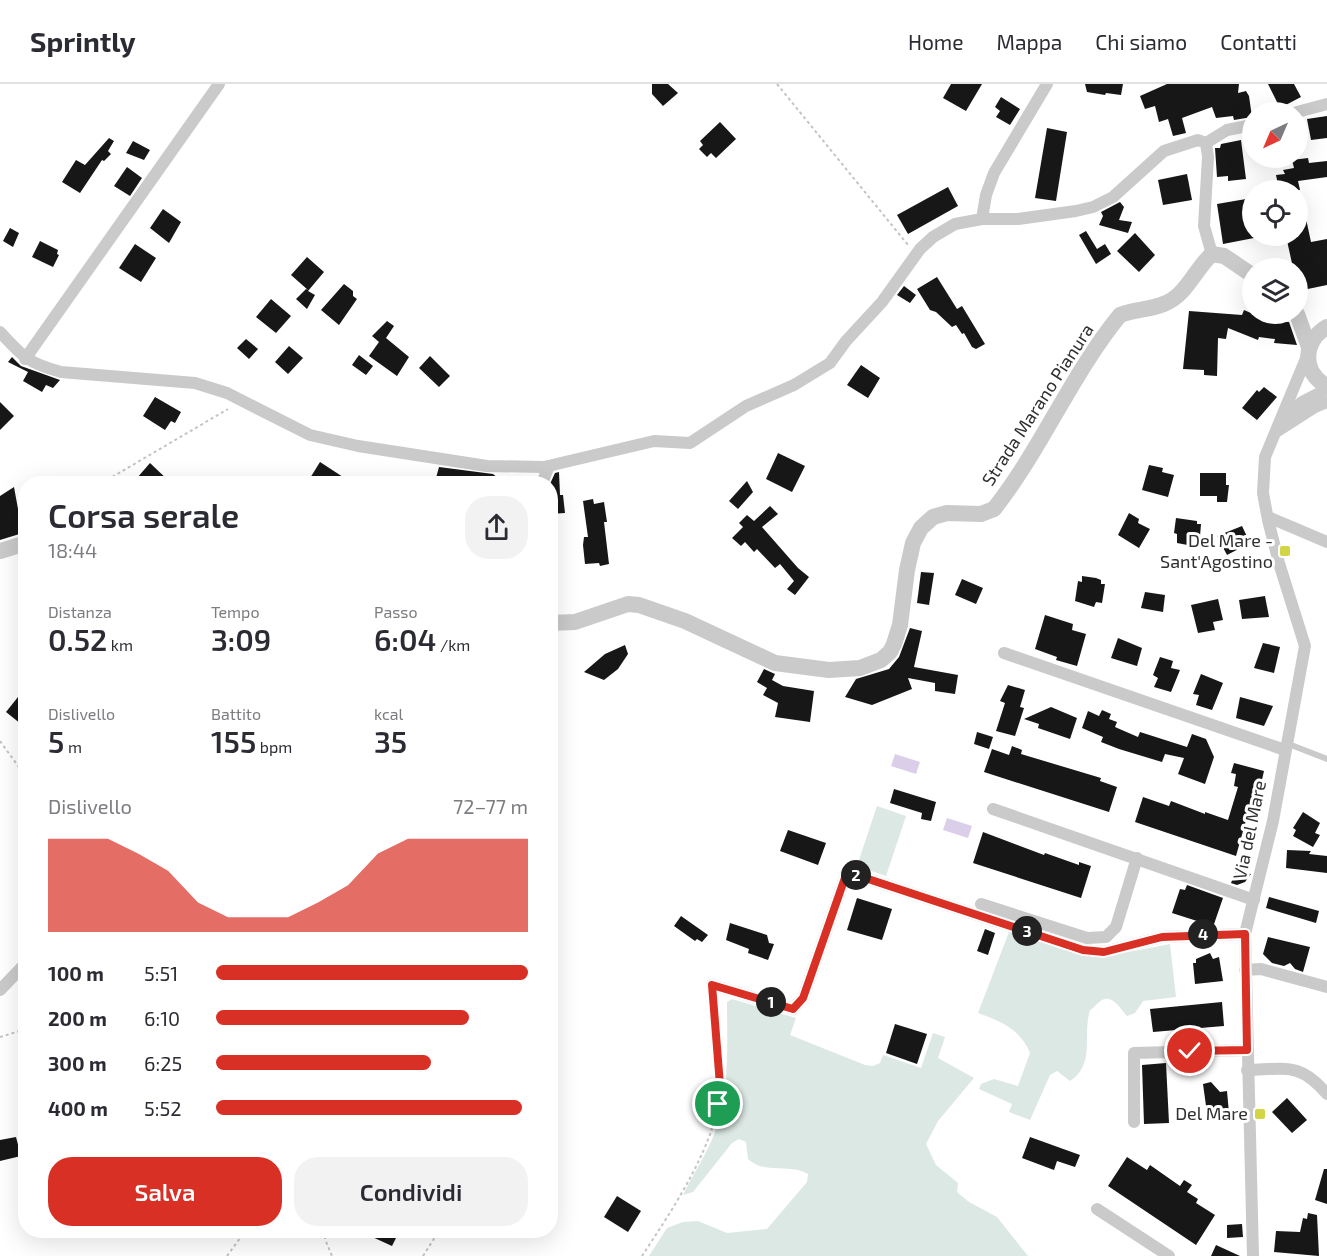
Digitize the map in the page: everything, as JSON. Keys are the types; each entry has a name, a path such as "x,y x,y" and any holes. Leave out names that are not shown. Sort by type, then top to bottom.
{"street":[{"path":"25,359 219,84"},
{"path":"982,219 994,173 1047,84"},
{"path":"1308,109 1327,104"},
{"path":"1206,143 1227,130 1242,127"},
{"path":"0,332 25,359 61,372 195,383 226,393 310,435 358,446 487,466 549,466 654,441 690,443 746,406 794,385 830,363 846,341 882,303 916,254 933,237 955,224 982,219 1018,219 1093,207 1113,196 1164,151 1198,140 1206,143"},
{"path":"1206,143 1208,157 1204,226 1212,254 1224,256 1242,268"},
{"name":"Strada Marano Pianura","path":"558,623 575,622 628,604 662,612 775,663 829,670 860,668 881,660 890,652 900,625 907,570 913,543 921,528 933,518 947,513 981,514 994,508 1045,434 1075,381 1120,315 1165,304 1176,297 1212,254"},
{"path":"1308,318 1327,326"},
{"path":"1300,324 1308,351 1310,369 1327,388"},
{"path":"1308,351 1315,335 1327,326"},
{"name":"Via del Mare","path":"1253,1256 1245,934 1273,821 1305,646 1279,563 1268,517 1263,493 1265,457 1308,351"},
{"name":"Via del Mare","path":"1278,427 1302,402 1327,388"},
{"path":"1278,427 1327,402"},
{"path":"545,476 549,466"},
{"path":"1268,517 1327,542"},
{"path":"0,551 18,545"},
{"path":"1004,653 1285,747"},
{"path":"993,809 1254,900"},
{"path":"981,904 1087,938 1106,937 1116,927 1137,858"},
{"path":"712,985 793,1009 803,998 847,872 1083,950 1104,952 1162,937 1245,934"},
{"path":"1245,970 1261,969 1327,987"},
{"path":"0,990 18,971"},
{"path":"1134,1122 1134,1053 1247,1050"},
{"path":"1247,1070 1294,1069 1304,1072 1327,1094"},
{"path":"1097,1209 1169,1256"}],"lane":[{"path":"1285,747 1327,759"}],"path":[{"path":"777,84 916,254"},
{"path":"114,476 228,409"},
{"path":"0,741 18,766"},
{"path":"642,1256 672,1211 711,1134 720,1085 712,985"},
{"path":"0,1037 18,1031"},
{"path":"227,1256 240,1238"},
{"path":"325,1238 332,1256"},
{"path":"423,1256 434,1238"}],"shaded area":[{"path":"895,754 920,762 916,774 891,766"},
{"path":"877,806 906,816 886,876 857,866"},
{"path":"947,818 972,826 968,838 943,830"},
{"path":"1009,932 1113,955 1170,944 1176,997 1143,1001 1135,1013 1127,1016 1110,999 1099,1002 1090,1010 1086,1058 1083,1066 1070,1081 1057,1071 1050,1075 1030,1120 1009,1112 1012,1104 979,1089 981,1084 994,1079 1018,1086 1030,1053 1016,1032 995,1019 978,1013"},
{"path":"732,999 796,1018 790,1035 865,1065 873,1066 880,1063 883,1055 921,1068 933,1033 945,1037 938,1058 974,1078 938,1121 926,1144 936,1165 958,1183 957,1192 969,1202 997,1217 1028,1256 649,1256 667,1228 683,1222 698,1221 727,1233 767,1229 807,1182 808,1174 801,1171 762,1167 755,1164 748,1159 746,1142 739,1139 732,1143 693,1192 683,1195 708,1148 720,1116 727,1068 727,1002"}],"building":[{"path":"652,84 668,84 678,93 663,106 652,94"},
{"path":"951,84 982,84 966,111 943,98"},
{"path":"1085,84 1123,84 1121,95 1106,93 1105,95 1087,92"},
{"path":"1167,84 1239,84 1238,93 1246,91 1250,102 1242,102 1242,119 1234,120 1233,116 1216,118 1212,107 1182,118 1186,133 1173,136 1168,119 1159,122 1155,106 1145,109 1140,96"},
{"path":"1268,84 1294,84 1301,97 1291,102 1277,102"},
{"path":"1001,97 1020,109 1010,125 996,117 1000,111 995,107"},
{"path":"1327,116 1327,138 1311,140 1308,119"},
{"path":"720,122 736,139 716,158 711,153 707,157 699,149 703,145 700,141"},
{"path":"1047,128 1067,132 1056,201 1035,198"},
{"path":"109,138 114,141 108,151 111,154 104,161 102,160 80,193 62,182 76,160 85,165"},
{"path":"1241,140 1242,168 1245,168 1246,179 1228,181 1228,176 1217,177 1215,148 1220,148 1221,144"},
{"path":"133,141 150,150 144,160 126,153"},
{"path":"1308,158 1309,163 1327,161 1327,177 1277,180 1276,175 1285,174 1283,170 1308,168"},
{"path":"127,167 142,178 130,196 114,186"},
{"path":"1187,174 1192,200 1163,205 1158,180"},
{"path":"948,187 958,206 908,234 897,215"},
{"path":"1242,200 1242,240 1223,244 1217,204"},
{"path":"1120,202 1124,207 1119,220 1132,222 1128,233 1099,225 1103,216 1101,212"},
{"path":"163,209 181,222 169,243 150,228"},
{"path":"10,228 19,233 13,247 3,241"},
{"path":"1308,228 1311,242 1327,239 1327,285 1308,289 1308,258 1291,258 1288,246 1308,246"},
{"path":"1086,231 1097,249 1105,244 1111,254 1096,264 1079,235"},
{"path":"1135,233 1155,255 1139,272 1117,251"},
{"path":"40,241 58,250 59,255 53,267 32,257"},
{"path":"135,244 156,258 141,282 119,268"},
{"path":"307,257 324,272 308,291 315,295 307,309 296,299 306,289 308,290 291,275"},
{"path":"937,277 957,309 962,306 985,344 976,349 972,347 956,325 952,327 936,312 930,310 917,289"},
{"path":"344,284 353,291 353,296 357,299 339,325 321,310"},
{"path":"904,286 916,295 910,303 897,295"},
{"path":"271,299 291,316 276,333 256,317"},
{"path":"1189,311 1242,315 1242,324 1290,324 1297,345 1274,343 1275,339 1259,337 1258,340 1228,328 1226,339 1218,338 1217,376 1204,375 1204,370 1183,369"},
{"path":"387,321 394,326 386,338 409,357 397,376 369,356 379,342 372,336"},
{"path":"246,339 258,349 249,359 237,348"},
{"path":"289,346 303,358 288,374 275,362"},
{"path":"359,355 373,366 366,375 352,365"},
{"path":"430,356 450,376 439,387 419,368"},
{"path":"12,357 21,366 60,380 53,388 46,385 42,392 23,381 28,372 8,362"},
{"path":"861,365 880,378 868,398 847,385"},
{"path":"1264,387 1277,397 1257,420 1242,408 1257,390 1259,392"},
{"path":"155,397 181,412 175,423 171,421 165,430 143,416"},
{"path":"0,402 14,416 0,430"},
{"path":"778,453 805,466 792,492 766,479"},
{"path":"320,462 341,476 311,476"},
{"path":"150,463 164,476 139,476"},
{"path":"1149,465 1163,468 1162,472 1174,475 1168,497 1142,490"},
{"path":"439,467 495,476 437,476"},
{"path":"559,472 560,495 563,495 565,513 558,513 558,476 554,476"},
{"path":"1200,473 1226,473 1226,485 1229,485 1227,502 1217,502 1217,496 1200,496"},
{"path":"747,481 753,492 738,509 729,501"},
{"path":"14,487 18,509 18,534 0,540 0,496"},
{"path":"593,499 594,504 604,502 607,522 604,522 609,564 600,566 599,563 585,564 583,545 584,537 588,537 583,501"},
{"path":"770,506 778,514 762,527 798,568 809,577 795,595 787,589 794,581 780,564 775,568 757,549 754,552 745,542 741,546 732,538 743,527 739,523 747,515 754,521"},
{"path":"1129,513 1139,519 1138,523 1150,529 1139,548 1118,535"},
{"path":"1176,518 1197,521 1197,524 1201,524 1200,536 1193,546 1177,543 1177,534 1174,533"},
{"path":"1242,526 1250,543 1227,555 1217,536"},
{"path":"921,572 934,573 929,605 917,603"},
{"path":"1082,576 1096,578 1101,580 1101,584 1105,584 1102,603 1096,602 1094,607 1075,601 1078,581 1082,582"},
{"path":"962,579 983,588 976,604 955,595"},
{"path":"1145,592 1165,595 1163,612 1141,608"},
{"path":"1265,596 1269,617 1242,619 1239,600"},
{"path":"1218,599 1223,620 1213,622 1215,630 1198,633 1191,605"},
{"path":"1045,615 1073,624 1072,630 1086,634 1077,666 1056,660 1057,657 1035,649"},
{"path":"910,628 922,631 914,667 958,675 955,694 935,691 935,683 908,678 912,689 872,705 845,697 856,679 889,669 899,657"},
{"path":"1118,638 1142,648 1137,666 1111,658"},
{"path":"1263,643 1280,647 1274,673 1254,668"},
{"path":"625,645 628,654 618,669 604,680 584,672 605,654"},
{"path":"1160,657 1173,661 1171,668 1180,670 1171,692 1154,687 1158,678 1153,675"},
{"path":"764,669 775,674 772,680 783,686 814,691 810,722 775,717 778,703 763,695 767,688 757,682"},
{"path":"1201,674 1223,683 1212,710 1196,705 1199,695 1193,694"},
{"path":"1008,685 1025,690 1020,707 1024,708 1015,736 996,731 1005,703 1000,701"},
{"path":"18,697 18,722 6,712"},
{"path":"1240,697 1273,706 1264,726 1236,718"},
{"path":"1051,707 1077,718 1070,739 1038,728 1039,724 1024,719"},
{"path":"1102,710 1111,714 1109,719 1117,722 1115,727 1138,737 1140,732 1187,747 1192,734 1206,739 1214,757 1205,784 1178,774 1184,758 1165,754 1162,762 1101,742 1103,737 1082,728 1088,711 1099,716"},
{"path":"977,732 993,737 989,749 974,744"},
{"path":"1012,746 1022,750 1021,754 1101,778 1100,781 1117,787 1109,812 984,772 992,749 1009,755"},
{"path":"1234,763 1264,771 1259,793 1254,792 1236,856 1135,822 1143,797 1169,806 1171,801 1228,820 1238,787 1234,786 1236,774 1231,773"},
{"path":"894,789 936,802 931,821 921,819 922,813 890,803"},
{"path":"1303,812 1320,823 1315,833 1320,835 1313,847 1293,836 1296,830 1293,828"},
{"path":"788,830 826,843 818,865 780,851"},
{"path":"983,832 1044,855 1045,853 1079,865 1079,862 1091,866 1081,898 973,863"},
{"path":"1287,850 1311,851 1309,854 1327,856 1327,873 1286,868"},
{"path":"1236,871 1251,874 1245,882 1237,885 1231,883"},
{"path":"1187,885 1223,898 1213,927 1195,928 1197,921 1172,913 1180,889 1185,890"},
{"path":"1269,897 1319,911 1316,923 1266,908"},
{"path":"857,898 892,909 882,940 847,930"},
{"path":"681,916 708,935 702,942 697,939 695,941 674,926"},
{"path":"730,923 767,935 769,943 774,944 768,960 748,953 749,949 726,940"},
{"path":"985,929 995,933 988,955 977,951"},
{"path":"1268,937 1310,947 1303,972 1295,969 1290,963 1284,966 1272,963 1263,954"},
{"path":"1210,953 1213,959 1219,957 1223,981 1195,984 1193,963 1196,963 1196,959"},
{"path":"1222,1002 1224,1026 1153,1032 1150,1009"},
{"path":"895,1024 927,1034 917,1064 886,1053"},
{"path":"1166,1063 1169,1123 1144,1124 1142,1065"},
{"path":"1211,1082 1220,1092 1227,1091 1229,1113 1207,1113 1203,1084"},
{"path":"1287,1098 1307,1120 1292,1133 1272,1112"},
{"path":"16,1137 18,1157 0,1161 0,1140"},
{"path":"1030,1137 1080,1155 1075,1167 1057,1161 1054,1170 1022,1158"},
{"path":"1127,1157 1147,1170 1150,1165 1180,1186 1184,1180 1192,1185 1187,1192 1198,1199 1196,1203 1215,1215 1196,1245 1108,1186"},
{"path":"1324,1169 1327,1169 1327,1204 1315,1200"},
{"path":"617,1196 641,1211 628,1232 604,1217"},
{"path":"1308,1213 1317,1215 1319,1256 1274,1252 1276,1231 1300,1232 1303,1218 1307,1219"},
{"path":"1242,1224 1243,1237 1227,1238 1227,1225"},
{"path":"374,1238 396,1238 392,1246"},
{"path":"1216,1245 1240,1256 1211,1256"}],"place":[{"name":"Del Mare - Sant'Agostino","path":"1285,551"},
{"name":"Del Mare","path":"1260,1114"}],"route":[{"path":"718,1104 720,1085 712,985 793,1009 803,998 847,872 1083,950 1104,952 1162,937 1245,934 1247,1050 1190,1051"}]}
